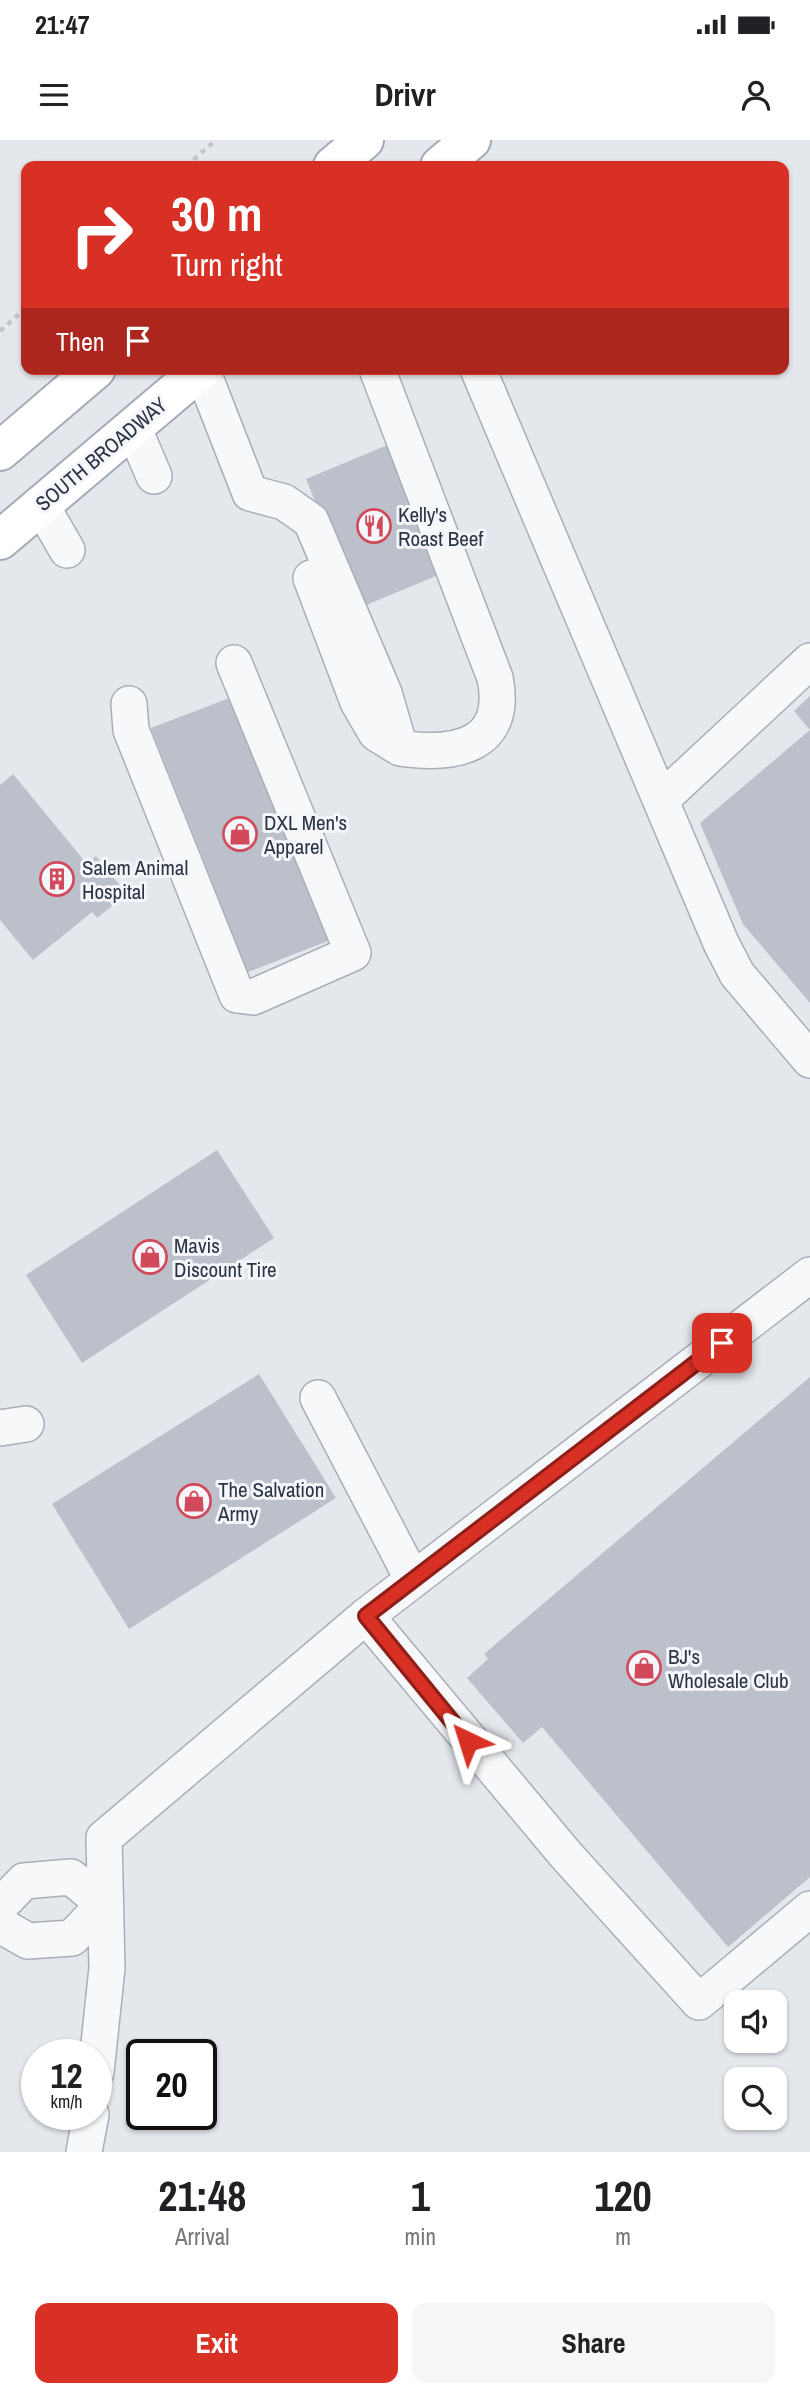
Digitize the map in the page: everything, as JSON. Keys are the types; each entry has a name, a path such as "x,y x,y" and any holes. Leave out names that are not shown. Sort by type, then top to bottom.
{"main road":[{"path":"340,161 364,140"},
{"path":"446,161 471,140"},
{"path":"0,452 89,375"},
{"name":"SOUTH BROADWAY","path":"0,540 195,375"}],"lane":[{"path":"204,375 250,493 284,502 358,702 376,733 400,748 432,753 465,746 487,734 496,716 498,697 495,678 379,375"},
{"path":"480,375 737,974 810,1060"},
{"path":"133,427 154,476"},
{"path":"41,505 67,550"},
{"path":"662,799 810,661"},
{"path":"130,704 131,730 237,995 253,997 353,953 234,663"},
{"path":"99,2039 107,1968 104,1838 366,1616 810,1275"},
{"path":"318,1398 413,1580"},
{"path":"366,1616 566,1855 699,2002 810,1909"},
{"path":"0,1906 24,1881 71,1877 104,1904"},
{"path":"0,1925 28,1941 72,1938 104,1904"},
{"path":"84,2152 88,2130"}],"path":[{"path":"192,161 216,140"},
{"path":"0,331 21,312"}],"building":[{"name":"Kelly's Roast Beef","path":"390,444 443,573 359,608 306,479"},
{"path":"810,696 810,730 794,711"},
{"name":"DXL Men's Apparel","path":"232,697 328,941 248,972 151,728"},
{"path":"810,730 810,1003 743,924 700,823"},
{"name":"Salem Animal Hospital","path":"13,774 87,864 96,856 127,894 97,918 92,912 33,960 0,920 0,785"},
{"name":"Mavis Discount Tire","path":"217,1150 274,1238 82,1363 26,1275"},
{"name":"The Salvation Army","path":"259,1374 336,1498 129,1629 52,1504"},
{"name":"BJ's Wholesale Club","path":"810,1377 810,1877 728,1947 542,1727 523,1743 467,1678 488,1659 484,1654"}],"place":[{"name":"Kelly's Roast Beef","path":"374,526"},
{"name":"DXL Men's Apparel","path":"240,834"},
{"name":"Salem Animal Hospital","path":"57,879"},
{"name":"Mavis Discount Tire","path":"150,1257"},
{"name":"The Salvation Army","path":"194,1501"},
{"name":"BJ's Wholesale Club","path":"644,1668"}],"route":[{"path":"468,1741 366,1616 722,1343"}]}
